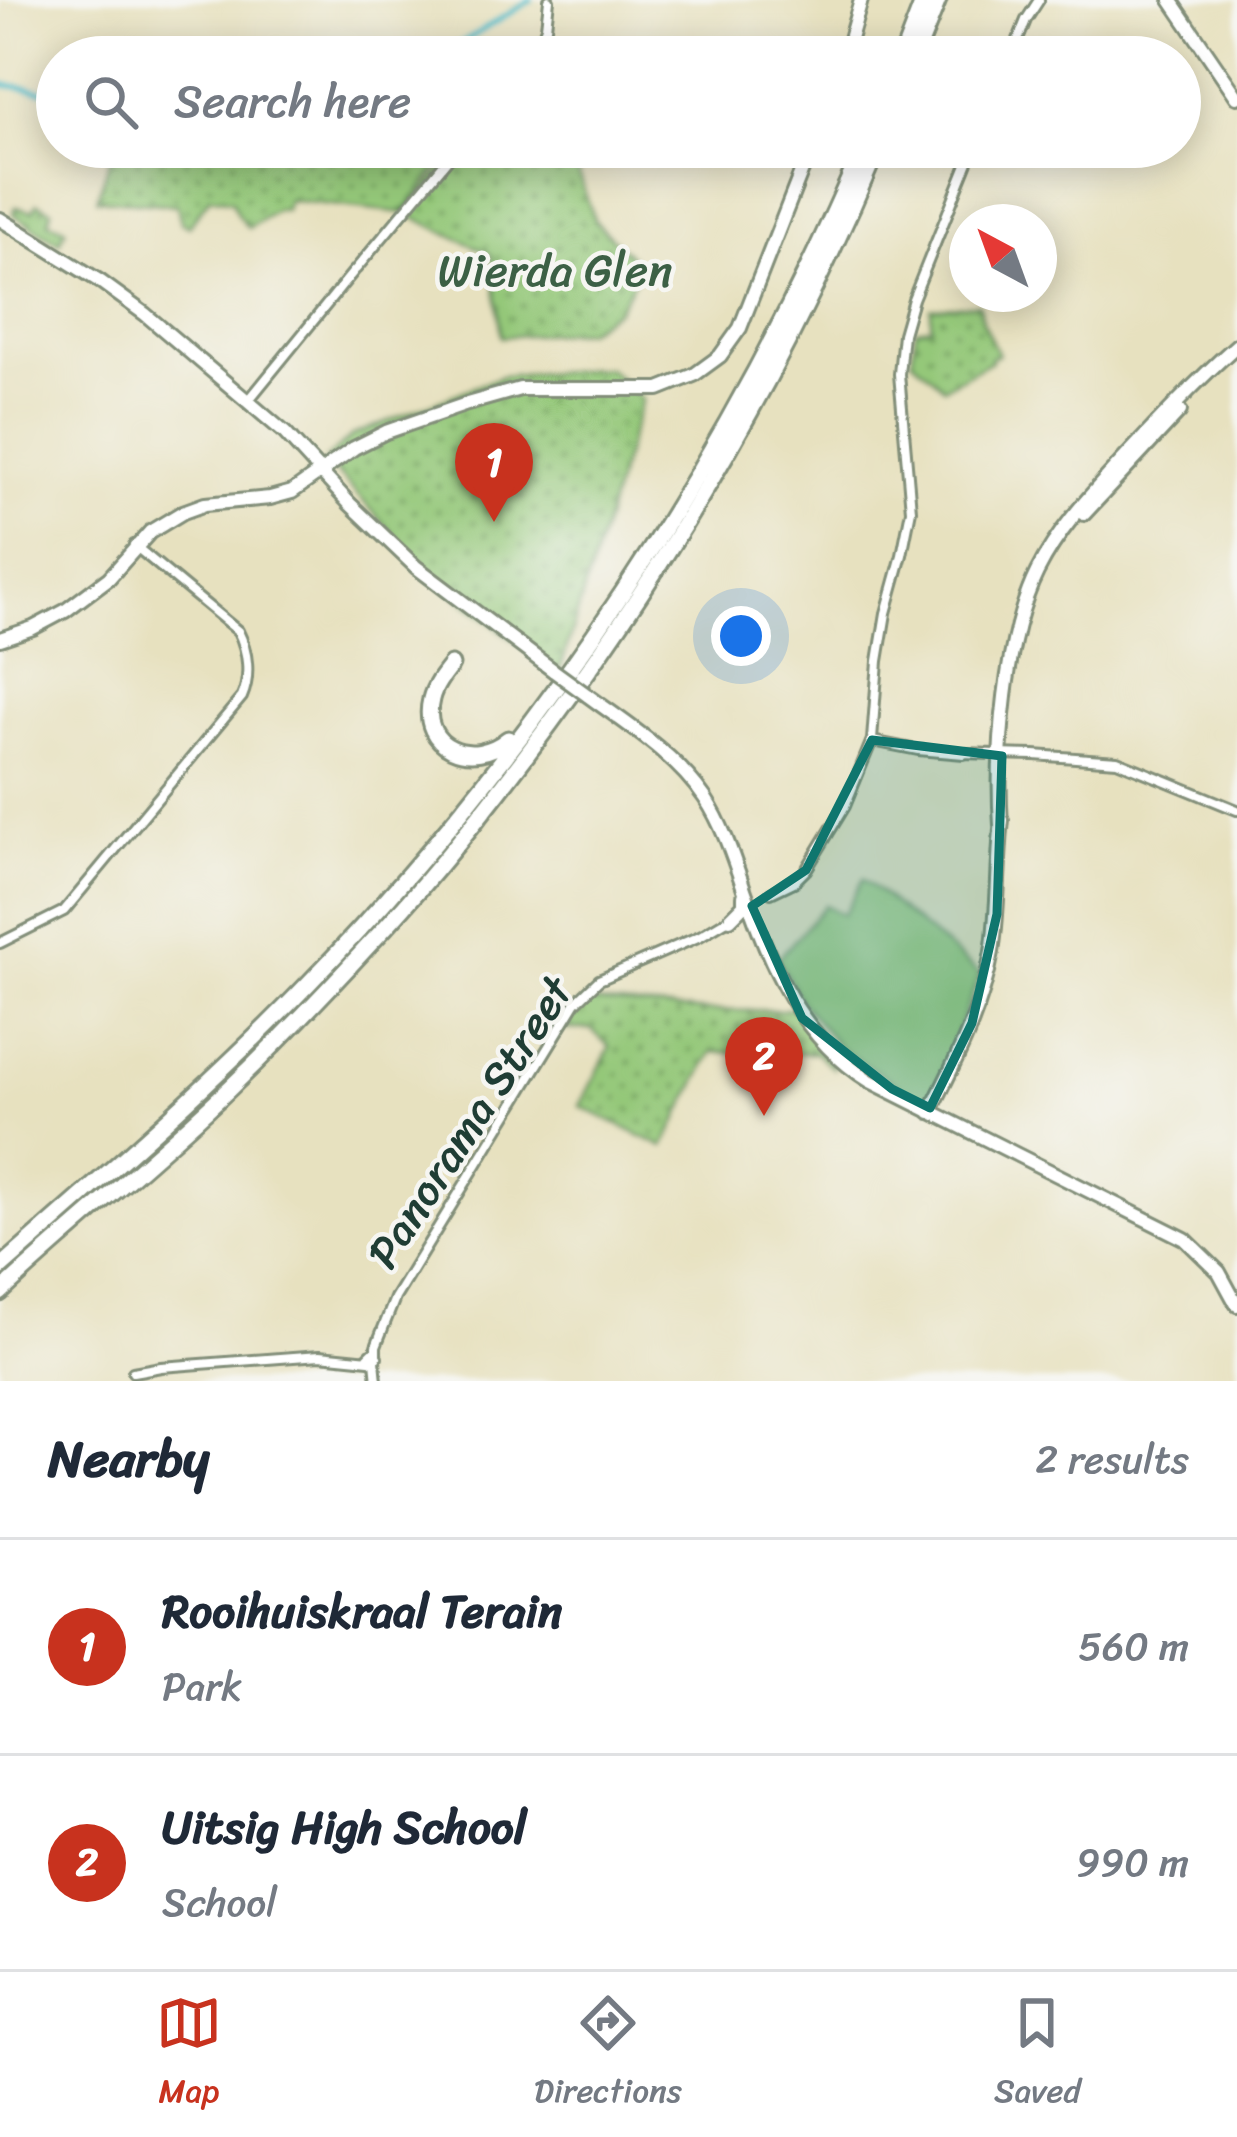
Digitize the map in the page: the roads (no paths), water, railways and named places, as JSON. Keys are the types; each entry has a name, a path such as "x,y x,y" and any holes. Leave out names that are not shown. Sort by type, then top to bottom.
{"highway":[{"path":"910,36 924,0"},
{"path":"923,36 938,0"},
{"path":"0,1268 163,1125 325,966 470,799 613,605 698,472 775,335 853,168"},
{"path":"0,1293 283,1035 385,929 499,792 609,642 702,496 798,321 868,168"},
{"path":"451,665 430,700 432,725 455,751 489,752 512,736 613,605"}],"main road":[{"path":"851,36 861,0"},
{"path":"1171,0 1195,36"},
{"path":"1201,44 1237,97"},
{"path":"306,484 344,446 400,420 520,389 658,389 682,382 710,364 740,328 803,168"},
{"path":"0,216 124,297 250,398 454,598"},
{"path":"930,1110 963,1042 992,954 1009,680 1020,614 1035,575 1080,507 1237,345"},
{"path":"1055,539 1087,512 1187,402 1237,356"},
{"path":"323,468 416,567 662,750 694,783 722,829 777,974 794,1005 834,1055 857,1073 1185,1239 1219,1272 1237,1305"},
{"path":"1,637 44,622 80,601 157,521 185,505 213,497 266,493 323,468"},
{"path":"135,545 192,508 270,498 320,480 337,488"},
{"path":"730,919 745,902 743,886"}],"street":[{"path":"544,36 548,0"},
{"path":"1020,36 1039,0"},
{"path":"250,398 440,168"},
{"path":"771,894 796,876 820,845 845,806 872,740 886,611 911,510 899,374 902,334 966,168"},
{"path":"0,943 67,909 246,688 245,647 237,630 135,545"},
{"path":"872,740 918,750 1116,760 1237,810"},
{"name":"Panorama Street","path":"372,1358 395,1298 576,1002 599,980 700,936 752,906"},
{"path":"131,1375 160,1366 320,1355 372,1358 377,1381"}],"waterway":[{"path":"473,36 531,0"},
{"path":"0,84 36,90"}],"place":[{"name":"Rooihuiskraal Terain","path":"494,522"},
{"name":"Uitsig High School","path":"764,1116"}],"park label":[{"name":"Wierda Glen","path":"555,270"}]}
